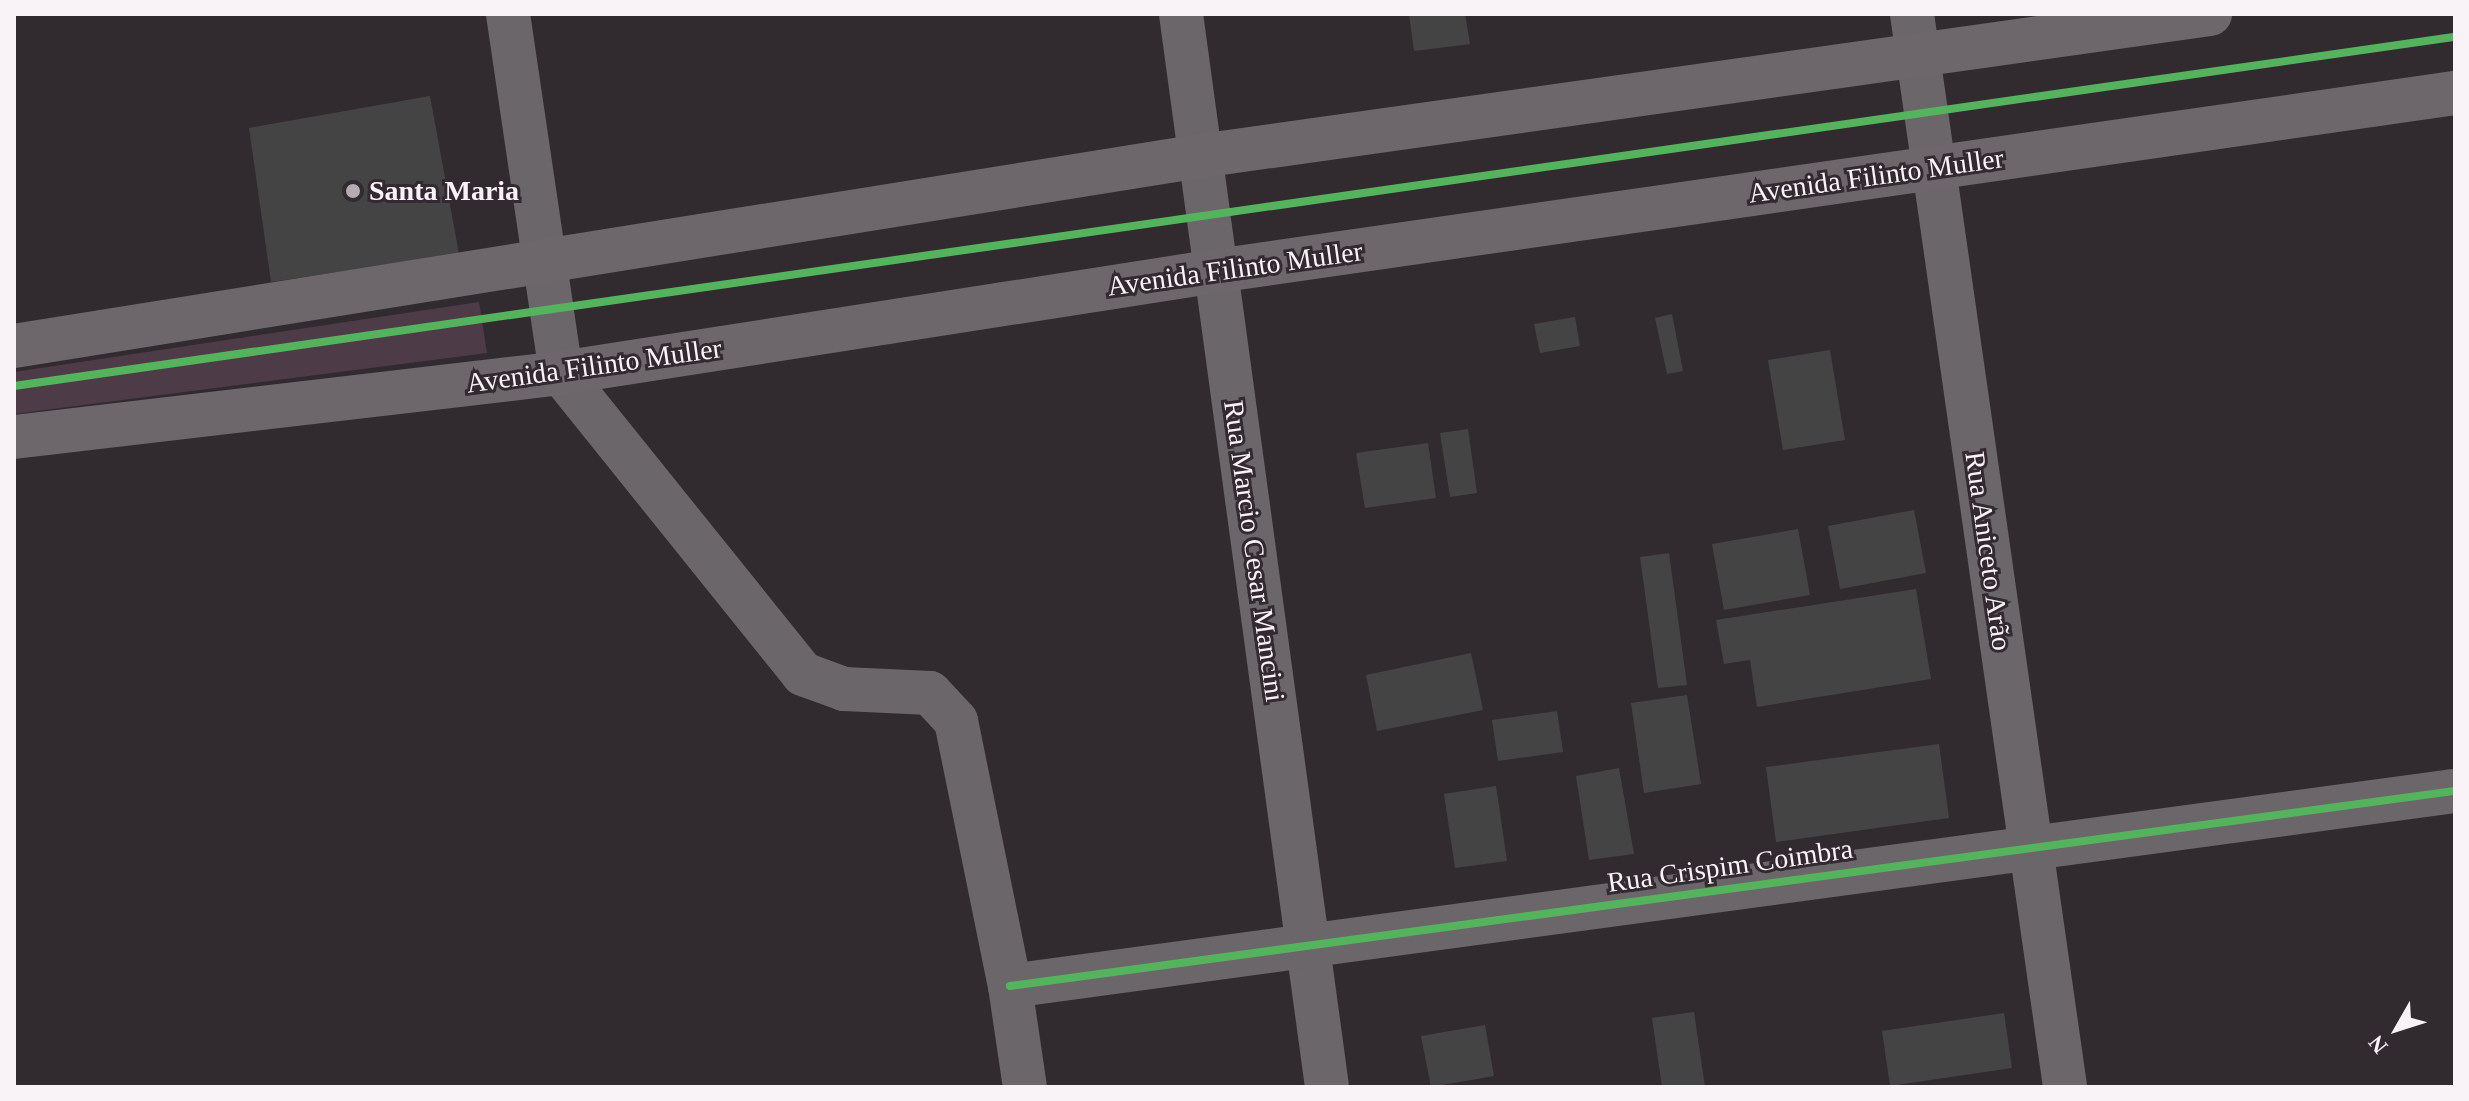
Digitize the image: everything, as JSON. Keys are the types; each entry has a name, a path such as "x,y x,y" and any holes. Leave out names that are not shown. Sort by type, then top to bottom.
{"main road":[{"path":"14,346 1200,156 1915,35 2210,14"},
{"name":"Avenida Filinto Muller","path":"14,437 561,373 1216,271 2455,93"}],"street":[{"path":"508,14 561,373 803,674 844,689 930,693 956,721 1010,986 1025,1087"},
{"name":"Rua Marcio Cesar Mancini","path":"1181,14 1327,1087"},
{"name":"Rua Aniceto Arão","path":"1915,35 2065,1087"},
{"name":"Rua Crispim Coimbra","path":"1010,986 2455,791"}],"shaded area":[{"path":"479,302 487,353 14,414 14,372"}],"building":[{"path":"1409,14 1465,14 1470,44 1414,51"},
{"name":"Santa Maria","path":"430,96 459,254 271,282 249,128"},
{"path":"1672,314 1683,371 1667,374 1655,318"},
{"path":"1575,317 1580,346 1540,353 1534,324"},
{"path":"1830,350 1845,440 1783,450 1768,360"},
{"path":"1468,429 1477,493 1450,497 1440,433"},
{"path":"1428,443 1436,498 1365,508 1356,453"},
{"path":"1914,510 1926,573 1840,589 1828,526"},
{"path":"1798,529 1810,595 1724,610 1712,544"},
{"path":"1669,553 1687,685 1658,688 1640,557"},
{"path":"1916,589 1931,679 1757,707 1750,660 1724,664 1716,620"},
{"path":"1471,653 1483,710 1377,731 1366,675"},
{"path":"1687,695 1701,784 1644,793 1631,703"},
{"path":"1557,711 1563,752 1498,761 1492,720"},
{"path":"1939,744 1949,818 1776,842 1766,767"},
{"path":"1619,768 1634,854 1589,860 1576,776"},
{"path":"1496,786 1507,861 1455,868 1444,794"},
{"path":"1694,1012 1705,1087 1662,1087 1652,1018"},
{"path":"2004,1013 2012,1068 1890,1086 1882,1031"},
{"path":"1485,1025 1494,1076 1431,1087 1421,1036"}],"cycle path":[{"path":"14,386 2455,37"},
{"path":"1010,986 2455,791"}],"place":[{"name":"Santa Maria","path":"353,191"}]}
